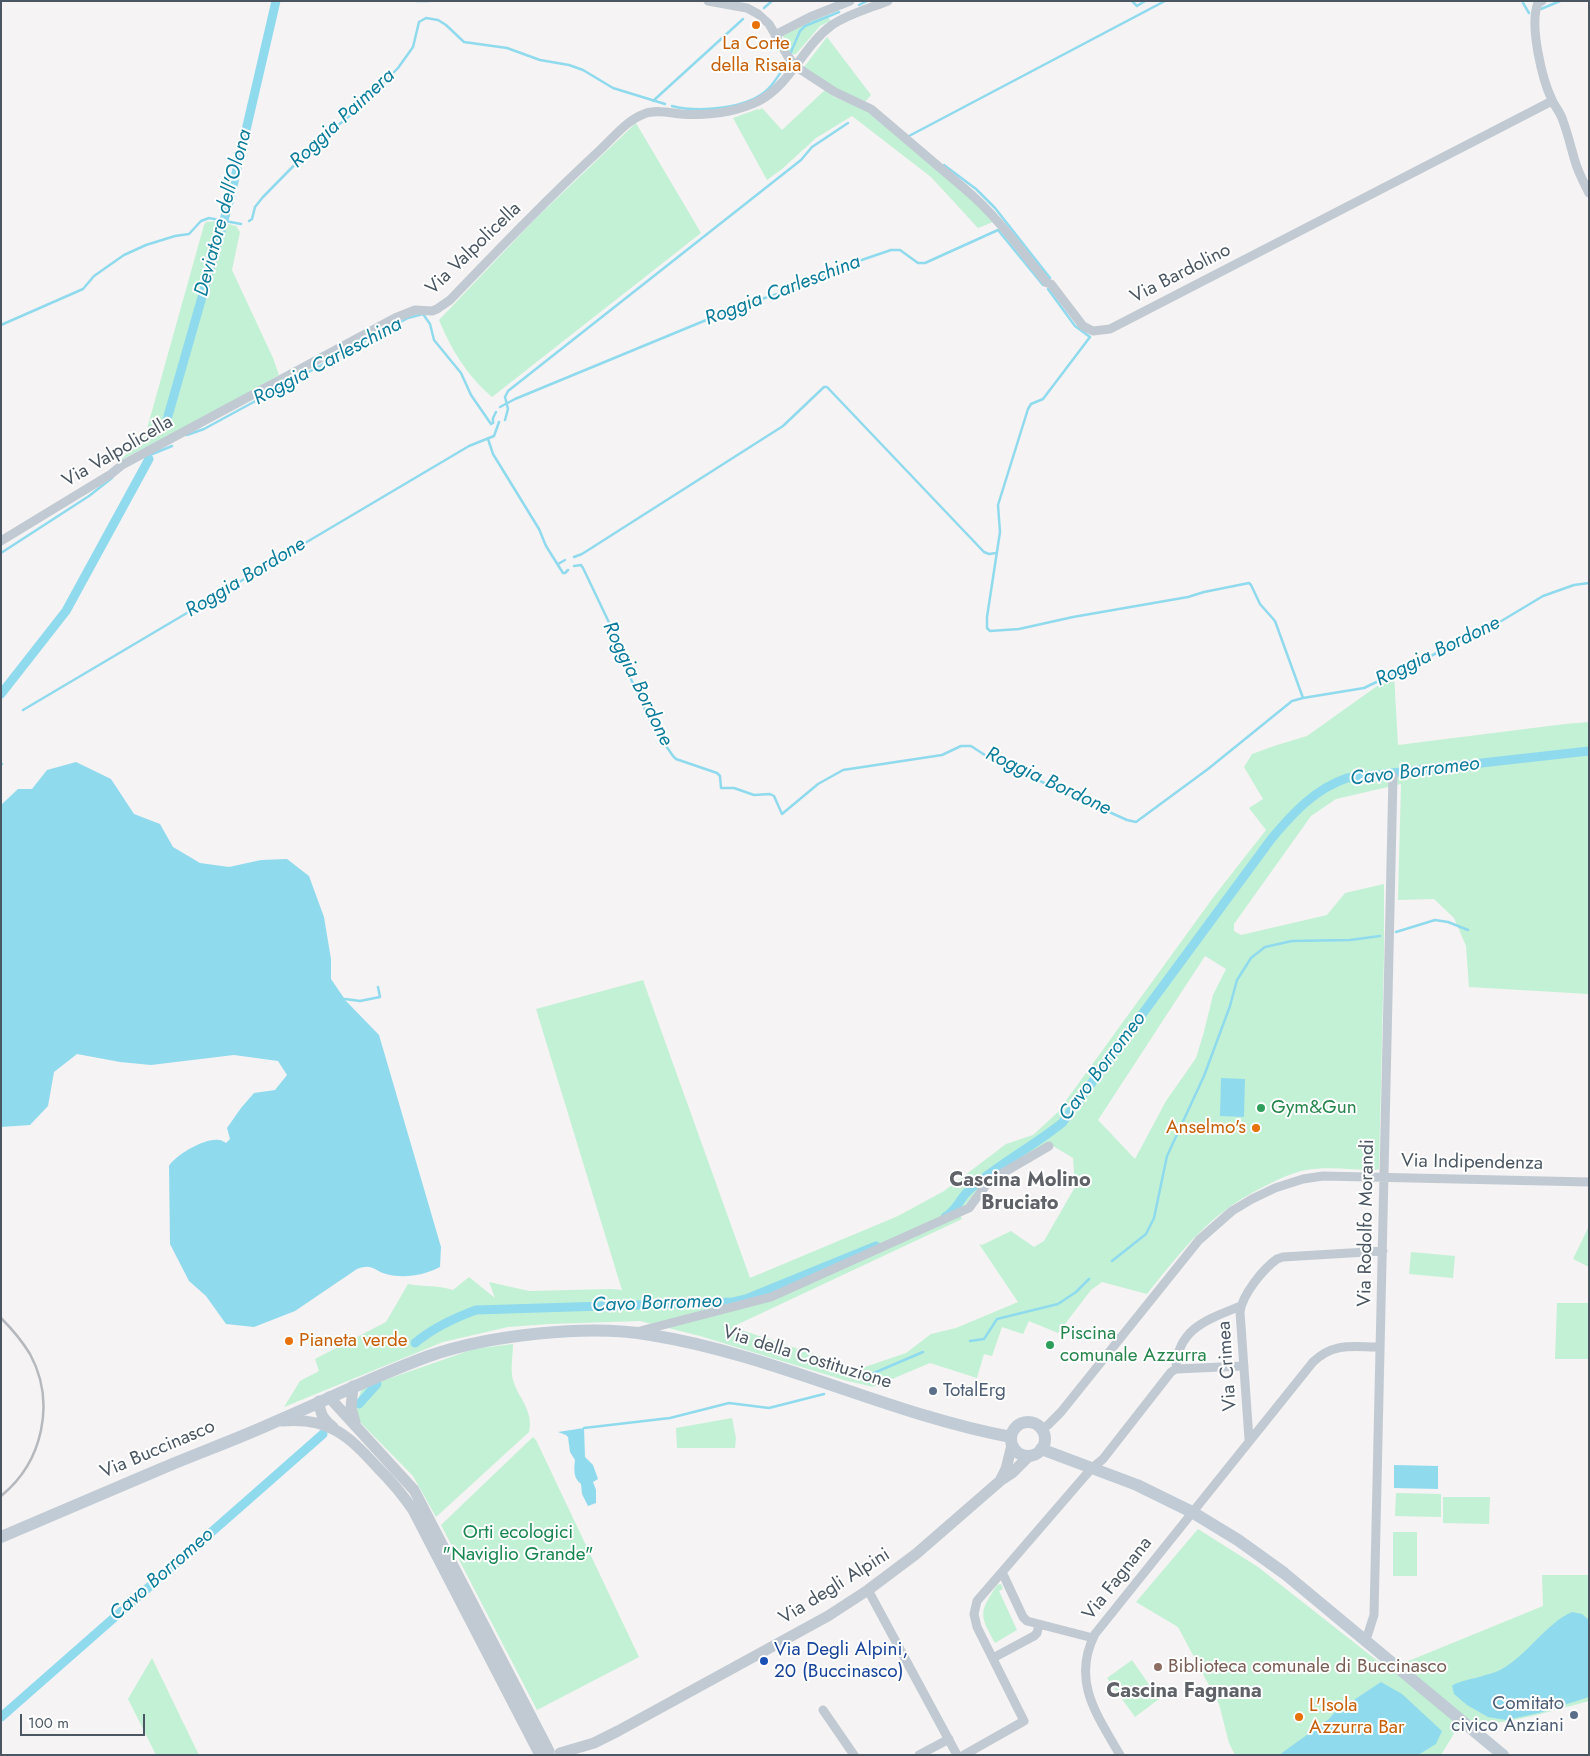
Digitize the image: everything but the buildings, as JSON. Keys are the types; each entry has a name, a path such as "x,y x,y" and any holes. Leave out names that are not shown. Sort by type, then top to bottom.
{"main road":[{"name":"Via della Costituzione","path":"324,1399 431,1355 474,1343 570,1332 635,1332 669,1338 754,1359 959,1426 1011,1441"},
{"name":"Via Buccinasco","path":"1,1537 277,1421 324,1399"},
{"path":"1027,1421 1033,1422 1042,1429 1045,1438 1042,1449 1029,1456 1019,1454 1011,1441 1015,1428 1020,1423 1027,1421"},
{"path":"1042,1449 1136,1485 1192,1512 1254,1550 1366,1640 1503,1755"}],"street":[{"name":"Via Bardolino","path":"708,1 747,8 758,14 769,24 795,66 835,92 871,109 979,200 1047,282 1051,284 1080,324 1094,331 1110,329 1552,101"},
{"path":"776,35 810,17 850,1"},
{"path":"795,66 833,24 888,1"},
{"path":"1542,1 1536,7 1535,39 1546,86 1552,101 1562,117 1576,164 1589,193"},
{"name":"Via Valpolicella","path":"1,541 111,474 122,465 395,318 415,310 432,311 441,306 450,300 577,171 644,113 663,112 712,115 730,112 770,94 795,66"},
{"name":"Via Rodolfo Morandi","path":"1366,1640 1374,1616 1393,776"},
{"path":"635,1332 771,1297 953,1216 969,1208 989,1181 1049,1146"},
{"name":"Via Indipendenza","path":"1042,1429 1060,1412 1199,1240 1232,1211 1275,1188 1304,1179 1323,1176 1589,1182"},
{"name":"Via Crimea","path":"1249,1439 1241,1306 1248,1292 1277,1259 1283,1257 1383,1251"},
{"path":"1176,1369 1176,1357 1179,1349 1194,1329 1203,1321 1241,1306"},
{"name":"Via Fagnana","path":"1120,1755 1094,1708 1085,1683 1085,1665 1092,1638 1249,1439 1320,1355 1335,1347 1380,1347"},
{"path":"964,1755 1024,1721 977,1627 974,1614 977,1601 1091,1469 1103,1459 1171,1372 1176,1369 1244,1366"},
{"path":"353,1386 351,1408 356,1426"},
{"path":"324,1399 356,1426 405,1479 418,1497 551,1754 412,1510 396,1487 354,1442 322,1418 320,1412 324,1399"},
{"path":"277,1421 298,1420 312,1422 336,1430"},
{"path":"1000,1481 1006,1469 1011,1441"},
{"name":"Via degli Alpini","path":"580,1755 594,1743 828,1616 868,1590 916,1554 1000,1481 1012,1473 1029,1456"},
{"path":"1002,1572 1023,1617 1027,1621 1092,1638"},
{"path":"868,1590 957,1755"},
{"path":"993,1658 1034,1636 1039,1625"},
{"path":"823,1710 854,1755"},
{"path":"919,1755 949,1739"},
{"name":"Via degli Alpini","path":"551,1754 594,1743"}],"green space":[{"path":"828,15 830,21 820,26 796,54 790,55 782,33"},
{"path":"827,37 871,95 864,103 843,94 804,67"},
{"path":"825,90 834,97 863,108 965,192 993,222 978,228 931,177 852,116 816,138 767,180 733,118 762,108 782,130"},
{"path":"636,123 701,233 492,397 461,362 439,320 535,219"},
{"path":"217,221 236,226 240,232 232,270 279,375 216,411 119,461 145,436 204,225 206,222"},
{"path":"1394,674 1398,745 1589,722 1589,994 1469,987 1466,946 1454,918 1434,899 1398,900 1401,784 1336,799 1311,816 1234,924 1234,931 1241,935 1327,915 1345,893 1384,884 1379,1169 1323,1168 1306,1170 1289,1175 1263,1187 1244,1197 1212,1221 1186,1247 1147,1294 1102,1282 1091,1290 1058,1333 1029,1321 1023,1334 1002,1327 992,1356 984,1354 977,1378 930,1363 873,1387 700,1336 640,1321 549,1324 508,1327 443,1342 284,1407 300,1381 319,1371 315,1359 386,1322 408,1284 442,1287 453,1290 469,1277 495,1298 489,1282 529,1291 622,1290 536,1009 643,980 750,1278 898,1216 944,1191 1006,1144 1033,1135 1057,1113 1215,895 1266,830 1249,808 1263,799 1244,767 1252,754 1307,736","holes":["1205,956 1226,969 1213,995 1196,1058 1166,1101 1135,1159 1098,1120","1048,1143 1073,1158 1075,1187 1044,1241 1034,1247 1011,1231 982,1245 979,1244 1018,1302 956,1328 931,1334 906,1353 859,1369 732,1327 962,1219 959,1212 972,1197"]},
{"path":"1589,1226 1589,1267 1573,1259"},
{"path":"1411,1252 1455,1256 1453,1278 1409,1274"},
{"path":"1557,1303 1589,1303 1589,1359 1555,1359"},
{"path":"513,1344 512,1376 529,1417 529,1432 436,1517 413,1476 358,1420 356,1405 362,1388 474,1349"},
{"path":"732,1418 736,1438 735,1448 677,1448 676,1428"},
{"name":"Orti ecologici \"Naviglio Grande\"","path":"533,1437 639,1657 537,1710 441,1525"},
{"path":"1396,1493 1441,1494 1441,1517 1395,1516"},
{"path":"1443,1497 1490,1497 1489,1524 1443,1523"},
{"path":"1198,1529 1258,1567 1384,1666 1406,1662 1543,1606 1542,1575 1589,1575 1589,1701 1508,1721 1458,1727 1441,1755 1235,1755 1229,1743 1219,1704 1178,1627 1136,1602"},
{"path":"1393,1532 1417,1532 1417,1576 1393,1576"},
{"path":"1001,1584 1003,1589 999,1591 1017,1630 995,1643 986,1626 983,1614 991,1594 997,1585"},
{"path":"152,1658 199,1755 156,1755 128,1699"},
{"path":"1132,1660 1159,1699 1135,1717 1107,1678"}],"water":[{"path":"76,762 111,779 134,814 160,824 173,847 200,863 229,867 261,860 287,859 309,876 324,917 331,959 331,979 346,1001 379,1035 441,1247 440,1267 421,1274 400,1276 386,1274 369,1267 362,1267 295,1311 254,1327 226,1324 206,1296 189,1281 170,1244 169,1166 178,1157 199,1144 213,1140 221,1140 226,1143 230,1139 227,1128 254,1093 275,1090 287,1075 278,1061 234,1055 151,1065 120,1062 77,1054 54,1072 48,1106 30,1125 1,1127 1,805 18,789 32,789 47,770"},
{"path":"1221,1078 1245,1079 1244,1117 1220,1116"},
{"path":"584,1428 585,1457 593,1465 598,1479 593,1482 596,1490 596,1503 588,1506 582,1494 581,1484 575,1476 575,1460 570,1452 568,1437 558,1432"},
{"path":"1394,1465 1438,1466 1438,1489 1394,1488"},
{"path":"1572,1612 1582,1614 1589,1620 1589,1697 1539,1713 1506,1720 1488,1717 1467,1705 1454,1694 1452,1686 1500,1670 1510,1664 1553,1624"},
{"path":"1381,1682 1402,1694 1442,1731 1436,1744 1418,1755 1279,1755 1329,1719 1334,1713"}],"waterway":[{"name":"Deviatore dell'Olona","path":"166,423 230,199 276,1"},
{"path":"417,1 429,1"},
{"name":"Roggia Paimera","path":"764,8 772,1"},
{"name":"Roggia Paimera","path":"859,5 867,1"},
{"name":"Roggia Paimera","path":"1132,1 1137,6 1145,1"},
{"name":"Roggia Carleschina","path":"909,136 1165,1"},
{"name":"Roggia Carleschina","path":"1541,9 1560,1"},
{"name":"Roggia Carleschina","path":"1523,3 1529,13"},
{"name":"Roggia Paimera","path":"791,52 800,31 805,26 839,12"},
{"name":"Roggia Paimera","path":"249,221 252,219 255,207 263,197 317,142 357,110 398,68 413,47 419,22 426,18 438,20 446,25 464,42 507,48 540,60 569,65 583,70 613,88 665,104"},
{"name":"Roggia Paimera","path":"653,101 743,19"},
{"name":"Roggia Paimera","path":"672,106 709,109 723,108 749,101 769,88 787,63"},
{"path":"505,420 508,409 505,397 508,391 801,160 812,147 848,123"},
{"name":"Roggia Carleschina","path":"944,165 976,189 995,208 1050,278"},
{"name":"Roggia Paimera","path":"1,325 83,289 94,276 124,255 146,245 175,236 189,234 201,221 209,218 241,224"},
{"name":"Roggia Carleschina","path":"500,407 515,399 745,304 797,288 841,267 891,250 900,250 918,263 925,263 998,230 1043,285"},
{"path":"1048,289 1075,326 1090,337 1043,399 1031,404 1028,409 998,505 1000,532 987,628 990,631 1019,629 1073,617 1188,597 1249,583 1260,604 1275,621 1303,698"},
{"name":"Roggia Carleschina","path":"187,435 204,429 408,318 423,314 430,324 434,340 461,373 471,395 491,424 496,412"},
{"path":"574,557 582,554 783,426 824,387 827,387 984,552 989,554 996,553"},
{"name":"Roggia Bordone","path":"23,710 469,446 494,436 499,422"},
{"name":"Roggia Bordone","path":"488,439 493,454 539,529 546,546 563,573 568,570"},
{"name":"Roggia Carleschina","path":"145,457 172,446"},
{"name":"Deviatore dell'Olona","path":"1,694 66,611 149,459"},
{"name":"Roggia Carleschina","path":"1,553 89,496 112,478"},
{"path":"558,564 565,560"},
{"name":"Roggia Bordone","path":"574,566 581,565 583,568 615,635 630,677 653,727 676,759 717,773 720,776 721,788 734,788 754,795 770,794 774,796 782,814 818,784 843,770 942,755 961,746 971,746 991,759 1127,820 1136,822 1208,769 1292,701 1364,688 1493,626 1543,596 1574,585 1589,583"},
{"name":"Cavo Borromeo","path":"945,1217 953,1211 966,1193 980,1181 1062,1123 1272,838 1297,810 1315,795 1347,778 1589,751"},
{"path":"1396,932 1435,920 1448,922 1468,930"},
{"path":"1112,1261 1146,1234 1154,1218 1167,1156 1204,1076 1230,1006 1237,980 1251,958 1265,947 1292,941 1350,940 1380,936"},
{"path":"345,999 360,1001 380,997 378,987"},
{"name":"Cavo Borromeo","path":"415,1343 444,1324 476,1310 733,1302 746,1299 876,1246"},
{"path":"970,1341 984,1339 997,1319 1058,1304 1076,1292 1089,1279"},
{"path":"862,1378 923,1352"},
{"name":"Cavo Borromeo","path":"359,1404 377,1384"},
{"path":"584,1428 670,1418 729,1403 769,1408 824,1394"},
{"name":"Cavo Borromeo","path":"1,1717 323,1434"}],"railway":[{"path":"1,1318 17,1335 30,1354 38,1372 43,1411 41,1430 27,1466 1,1496"}],"place":[{"name":"La Corte della Risaia","path":"756,25"},
{"name":"Gym&Gun","path":"1261,1108"},
{"name":"Anselmo's","path":"1256,1128"},
{"name":"Pianeta verde","path":"289,1341"},
{"name":"Piscina comunale Azzurra","path":"1050,1345"},
{"name":"TotalErg","path":"933,1391"},
{"name":"Via Degli Alpini, 20 (Buccinasco)","path":"764,1661"},
{"name":"Biblioteca comunale di Buccinasco","path":"1158,1667"},
{"name":"Comitato civico Anziani","path":"1574,1715"},
{"name":"L'Isola Azzurra Bar","path":"1299,1717"}],"district":[{"name":"Cascina Molino Bruciato","path":"1020,1192"},
{"name":"Cascina Fagnana","path":"1184,1692"}]}
